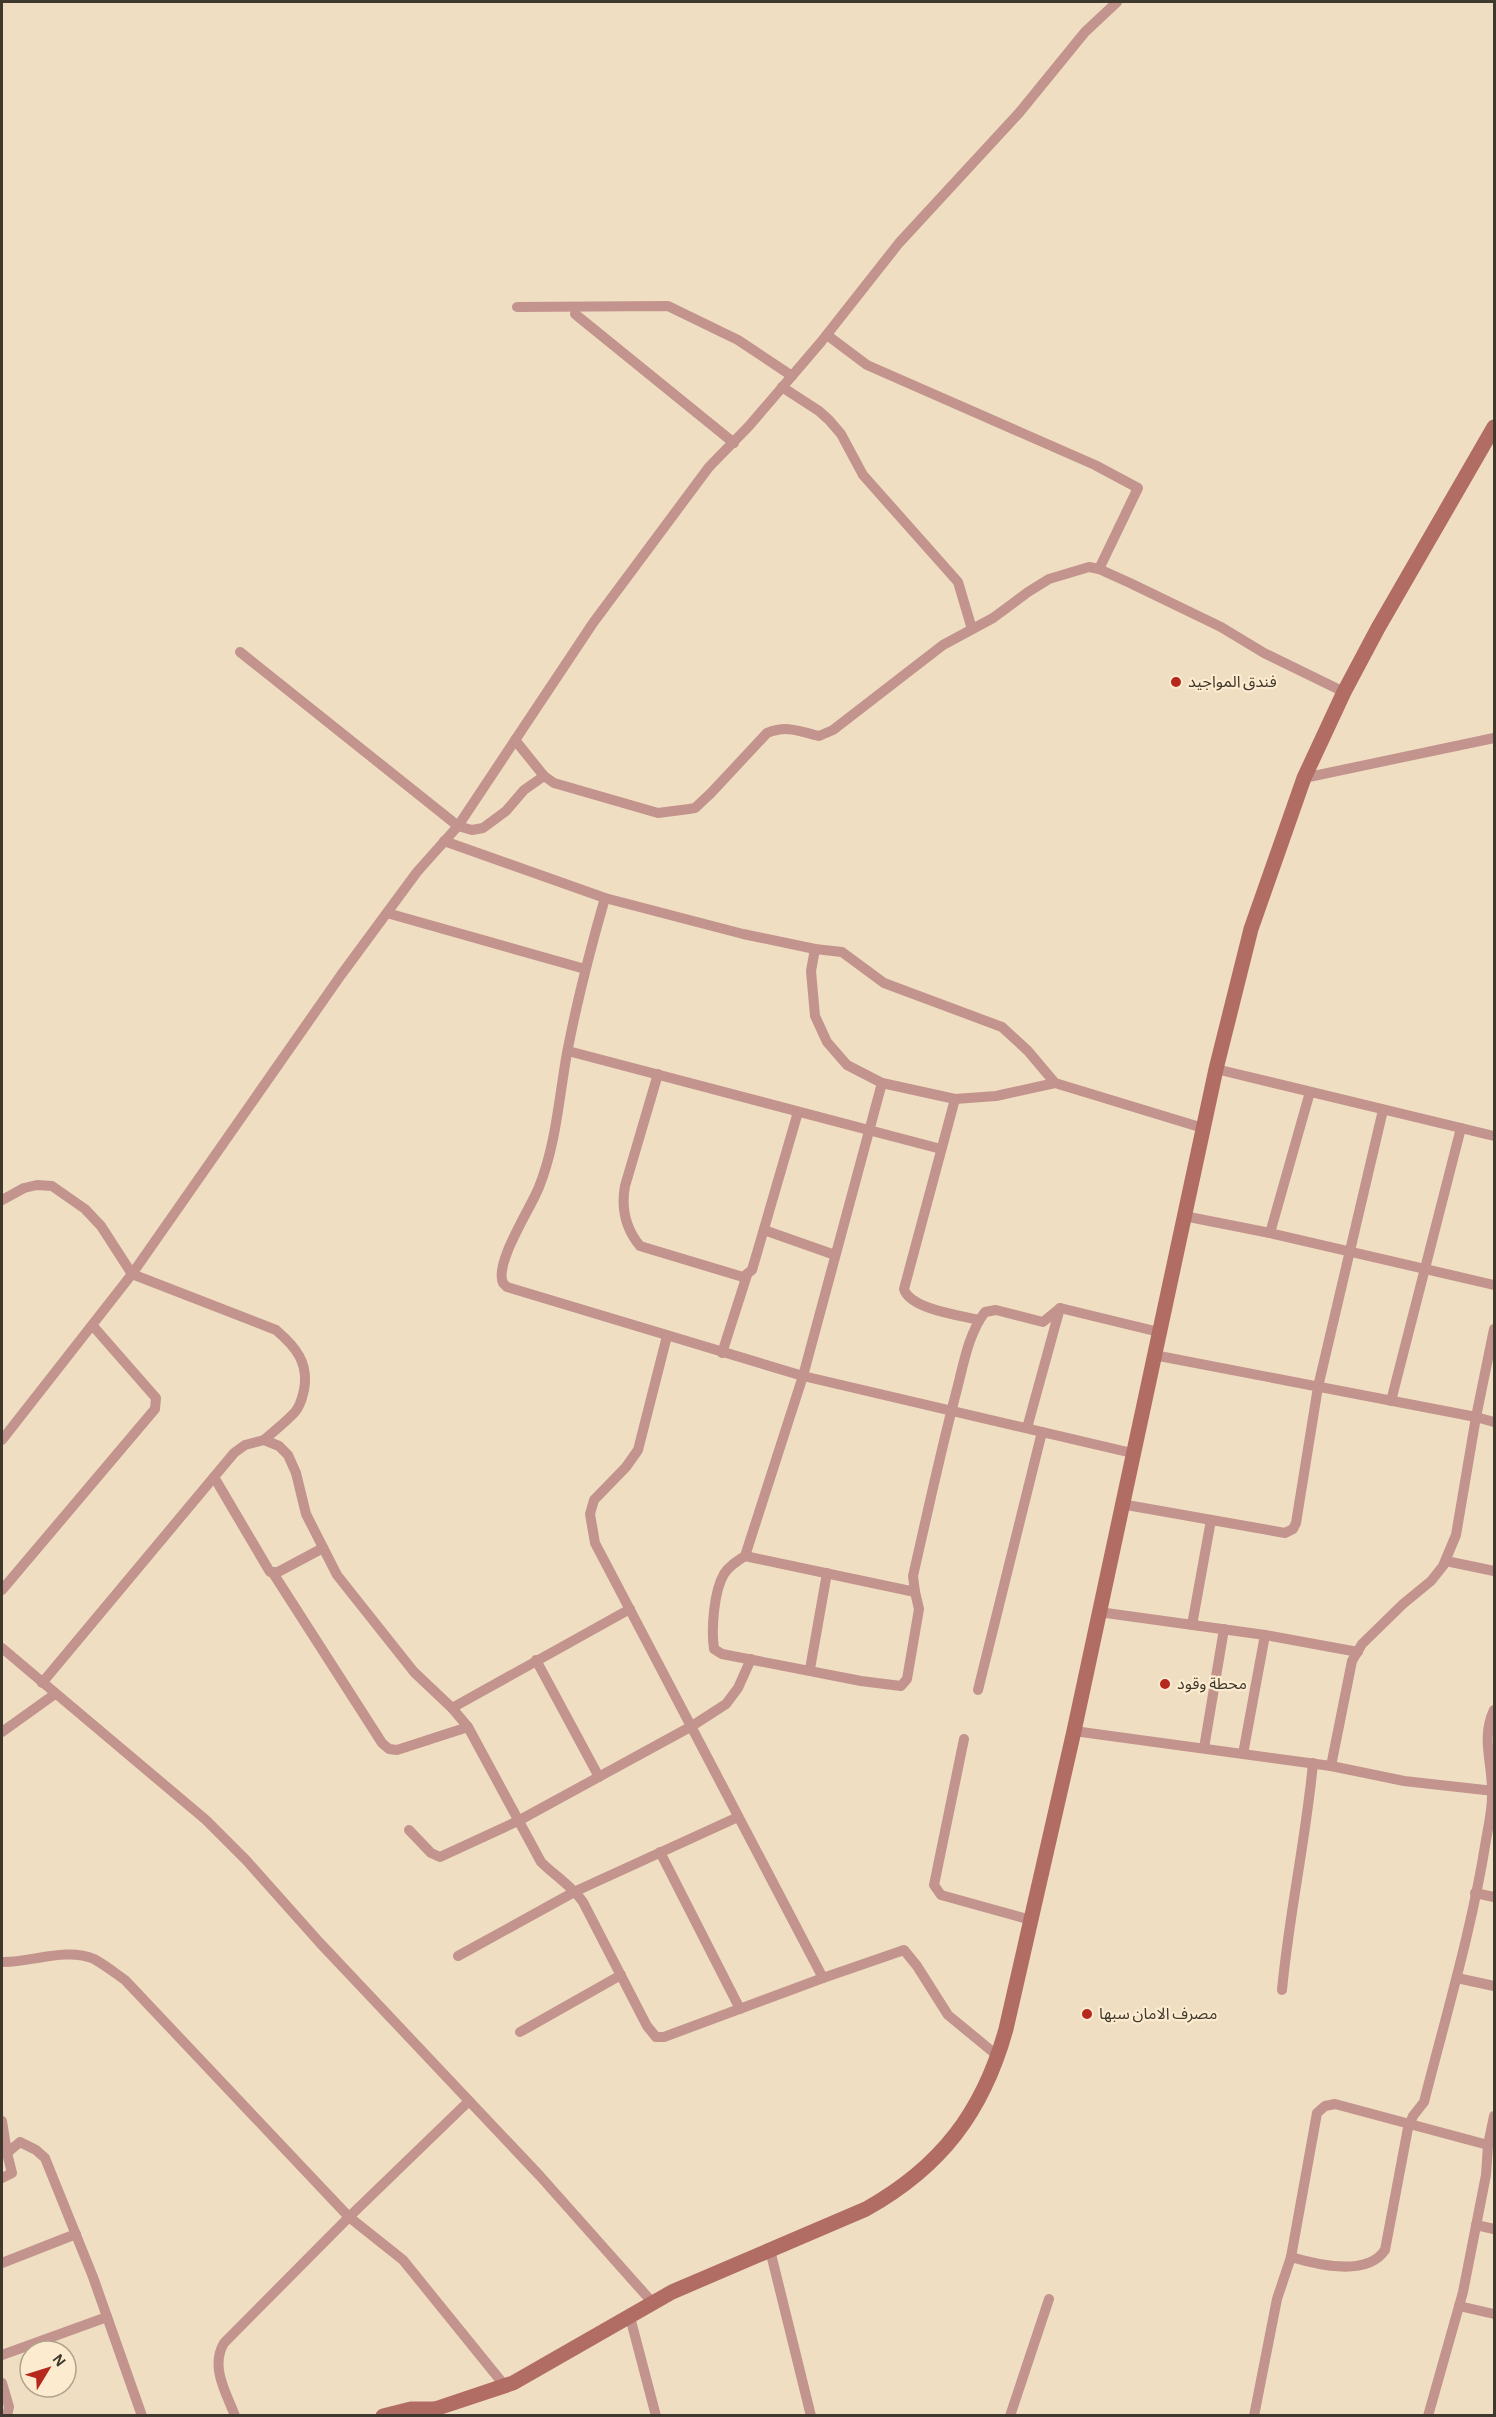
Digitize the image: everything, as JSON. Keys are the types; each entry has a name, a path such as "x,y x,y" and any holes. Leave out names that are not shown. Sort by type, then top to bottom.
{"street":[{"path":"2,1440 132,1274 302,1029 387,914 458,826 600,614 709,467 734,443 827,335 899,243 1019,114 1085,32 1117,2"},
{"path":"518,307 668,306 738,340 792,376"},
{"path":"575,314 734,443"},
{"path":"827,335 867,364 1084,460 1138,488 1099,569"},
{"path":"782,387 829,420 841,434 862,474 958,582 972,629"},
{"path":"383,2415 411,2409 435,2412 505,2386 630,2317 652,2302 866,2209 891,2195 932,2163 985,2091 999,2057 1031,1920 1074,1731 1216,1069 1251,929 1304,778 1344,692 1378,628 1494,427"},
{"path":"515,740 544,776 554,783 658,813 689,809 711,793 767,733 780,728 788,728 819,736 833,730 911,668 944,645 993,618 1049,579 1082,568 1099,569 1221,627 1264,653 1344,692"},
{"path":"240,652 458,826 472,830 483,828 506,811 525,789 544,776"},
{"path":"1304,778 1494,738"},
{"path":"444,841 604,898 743,934 815,949 842,952 884,983 1002,1027 1028,1051 1055,1083"},
{"path":"604,898 585,969 551,1145 539,1188 522,1219 501,1270 500,1277 507,1287 802,1376 1132,1453"},
{"path":"387,914 585,969"},
{"path":"815,949 811,971 815,1016 827,1042 847,1065 882,1083 955,1099 996,1096 1055,1083 1203,1128"},
{"path":"568,1051 941,1149"},
{"path":"1216,1069 1494,1136"},
{"path":"658,1074 623,1199 628,1227 640,1246 743,1277 747,1275"},
{"path":"882,1083 802,1376 745,1556 735,1562 722,1577 714,1612 714,1649 722,1654 861,1681 904,1685 919,1609 913,1576 963,1364 979,1320 985,1312 996,1310 1043,1322 1060,1308"},
{"path":"1270,1233 1310,1092"},
{"path":"955,1099 904,1289 906,1296 914,1304 979,1320"},
{"path":"1121,1504 1285,1533 1293,1529 1296,1524 1318,1387 1383,1110"},
{"path":"722,1353 747,1275 752,1270 798,1112"},
{"path":"1391,1401 1461,1128"},
{"path":"2,1200 24,1188 37,1185 52,1186 85,1209 101,1226 132,1274 276,1330 292,1344 304,1363 305,1381 301,1402 296,1411 264,1440 241,1448 214,1477 42,1683"},
{"path":"1184,1216 1270,1233 1494,1285"},
{"path":"764,1230 836,1255"},
{"path":"1060,1308 1159,1332"},
{"path":"1027,1428 1060,1308"},
{"path":"2,1590 155,1409 156,1398 93,1326"},
{"path":"1331,1766 1352,1661 1403,1604 1431,1581 1446,1561 1456,1535 1494,1329"},
{"path":"667,1336 638,1449 626,1467 594,1500 590,1514 595,1543 823,1978"},
{"path":"1154,1355 1494,1422"},
{"path":"978,1690 1042,1432"},
{"path":"264,1440 279,1446 288,1455 296,1473 306,1514 336,1575 407,1663 468,1727 541,1862 576,1892 583,1902 647,2026 656,2037 664,2037 904,1950 948,2015 999,2057"},
{"path":"214,1477 382,1743 389,1749 398,1750 468,1727"},
{"path":"1192,1625 1211,1520"},
{"path":"273,1573 323,1548"},
{"path":"745,1556 915,1592"},
{"path":"1446,1561 1494,1571"},
{"path":"810,1670 827,1573"},
{"path":"452,1708 630,1609"},
{"path":"1099,1612 1265,1635 1358,1652"},
{"path":"1204,1748 1224,1629"},
{"path":"1243,1754 1265,1635"},
{"path":"2,1648 206,1820 246,1860 320,1943 547,2184 652,2302"},
{"path":"409,1830 431,1853 440,1857 518,1821 692,1726 726,1704 738,1688 751,1659"},
{"path":"536,1660 599,1777"},
{"path":"2,1732 56,1694"},
{"path":"1291,2257 1328,2265 1363,2266 1381,2256 1388,2239 1410,2124 1424,2102 1457,1978 1486,1840 1493,1791 1486,1738 1494,1710"},
{"path":"1074,1731 1313,1763 1404,1781 1493,1791"},
{"path":"964,1739 934,1885 941,1895 1031,1920"},
{"path":"1282,1990 1285,1956 1309,1808 1313,1763"},
{"path":"458,1956 576,1892 738,1816"},
{"path":"660,1852 740,2009"},
{"path":"1475,1893 1494,1897"},
{"path":"2,1962 24,1962 75,1955 92,1958 124,1980 349,2217 403,2260 505,2386"},
{"path":"520,2032 621,1975"},
{"path":"1457,1978 1494,1986"},
{"path":"235,2415 217,2365 219,2352 224,2343 349,2217 469,2101"},
{"path":"1254,2415 1277,2299 1291,2257 1317,2113 1325,2106 1335,2104 1488,2145"},
{"path":"1428,2415 1459,2306 1491,2159 1488,2145 1494,2116"},
{"path":"2,2121 12,2174 2,2178"},
{"path":"7,2153 20,2142 43,2156 76,2234 142,2415"},
{"path":"1476,2225 1494,2229"},
{"path":"2,2263 76,2234"},
{"path":"770,2250 811,2415"},
{"path":"1010,2415 1049,2299"},
{"path":"1459,2306 1494,2314"},
{"path":"2,2355 107,2317"},
{"path":"630,2317 656,2415"},
{"path":"2,2383 9,2408 7,2415"}],"place":[{"name":"فندق المواجيد","path":"1176,682"},
{"name":"محطة وقود","path":"1165,1684"},
{"name":"مصرف الامان سبها","path":"1087,2014"}]}
